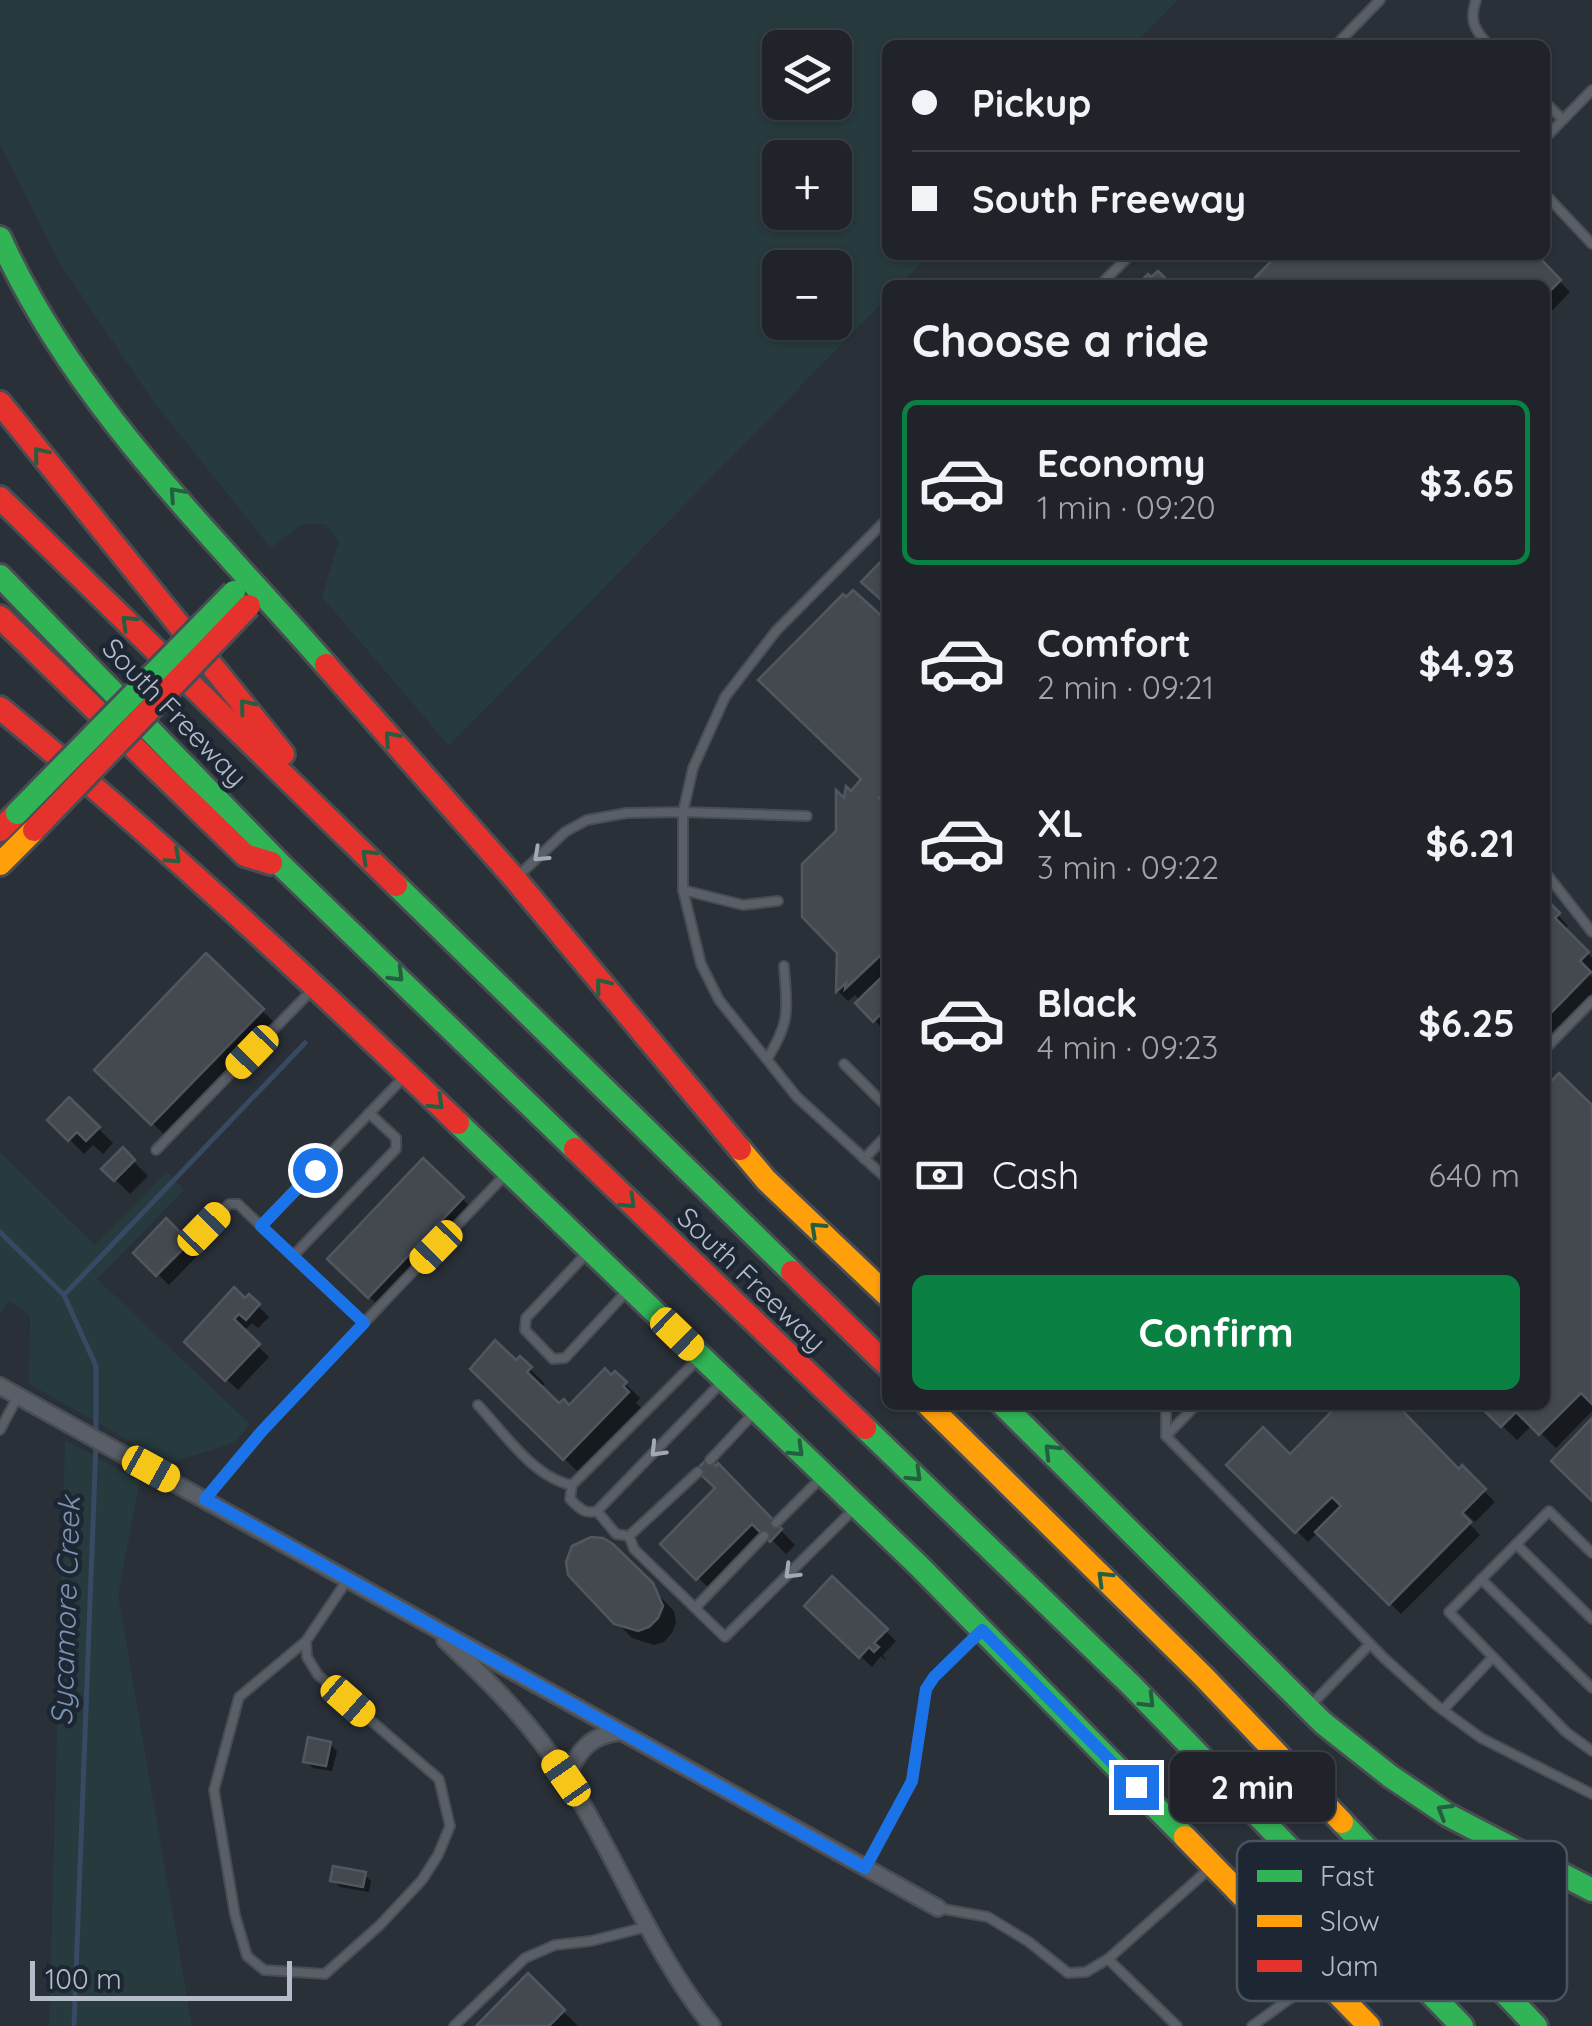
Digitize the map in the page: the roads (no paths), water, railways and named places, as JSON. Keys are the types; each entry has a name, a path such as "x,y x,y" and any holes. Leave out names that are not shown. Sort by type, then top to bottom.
{"main road":[{"path":"0,238 27,292 98,402 249,592 515,879 766,1180 882,1290"},
{"path":"0,403 278,745 298,787"},
{"name":"South Freeway","path":"0,498 882,1360"},
{"name":"South Freeway","path":"0,576 282,866 328,906 546,1123 1066,1620 1284,1841"},
{"path":"0,864 17,824 249,592"},
{"path":"0,618 245,854 282,866"},
{"path":"0,708 102,792 316,986 982,1630 1237,1890"},
{"path":"933,1410 1216,1690 1360,1841"},
{"path":"1008,1410 1308,1708 1390,1776 1448,1815 1498,1841"},
{"path":"1567,1877 1592,1890"},
{"path":"1345,2001 1369,2026"},
{"name":"South Freeway","path":"1438,2001 1462,2026"},
{"path":"1512,2001 1536,2026"}],"street":[{"path":"0,1386 938,1908"},
{"path":"428,1624 506,1698 566,1778 664,1960 712,2026"},
{"path":"566,1778 574,1760 590,1741 602,1734 620,1732"}],"lane":[{"path":"1341,40 1380,0"},
{"path":"1476,0 1471,15 1475,31 1484,40"},
{"path":"1550,133 1592,90"},
{"path":"1550,107 1563,120"},
{"path":"1550,199 1592,244"},
{"path":"1105,280 1125,260"},
{"path":"882,524 776,631 725,697 693,768 682,812 683,890 701,964 719,1000 797,1097 882,1175"},
{"path":"515,879 565,832 587,820 627,813 806,816"},
{"path":"1550,878 1588,921 1592,932"},
{"path":"683,890 743,905 778,902"},
{"path":"767,1059 783,1034 787,1018 784,966"},
{"path":"156,1150 316,986"},
{"path":"1550,1044 1592,1002"},
{"path":"844,1064 882,1102"},
{"path":"261,1226 408,1074"},
{"path":"293,1256 396,1149 396,1138 369,1113"},
{"path":"864,1159 882,1140"},
{"path":"205,1499 262,1431 508,1172"},
{"path":"204,1229 229,1204 238,1204 364,1323"},
{"path":"590,1250 526,1318 524,1330 553,1359 565,1358 630,1288"},
{"path":"629,1536 616,1534 597,1511 579,1509 570,1499 572,1485 700,1356"},
{"path":"597,1511 724,1379"},
{"path":"0,1430 18,1396"},
{"path":"478,1405 529,1459 558,1483 572,1485"},
{"path":"710,1460 757,1410"},
{"path":"1165,1410 1166,1436 1370,1644 1443,1710 1481,1738 1592,1794"},
{"path":"1166,1436 1191,1410"},
{"path":"629,1536 698,1472"},
{"path":"776,1523 824,1476"},
{"path":"629,1536 634,1549 725,1637 856,1507"},
{"path":"1592,1553 1548,1511 1448,1612 1566,1732 1592,1751"},
{"path":"695,1608 764,1536"},
{"path":"1516,1544 1592,1619"},
{"path":"1481,1579 1592,1688"},
{"path":"306,1641 307,1656 318,1675 439,1778 450,1826 422,1880 380,1925 325,1974 264,1970 247,1956 235,1915 214,1790 239,1698 306,1641 348,1580"},
{"path":"865,1868 912,1781 926,1689 982,1630"},
{"path":"1308,1708 1370,1644"},
{"path":"1443,1710 1493,1657"},
{"path":"938,1908 988,1916 1068,1974 1086,1972 1108,1958 1213,1865"},
{"path":"454,2026 525,1958 554,1945 646,1926"},
{"path":"1108,1958 1177,2026"},
{"path":"1252,2026 1286,2001"}],"waterway":[{"path":"64,1295 305,1043"},
{"name":"Sycamore Creek","path":"0,1232 64,1295 96,1366 96,1433"},
{"name":"Sycamore Creek","path":"74,2026 96,1444"}]}
